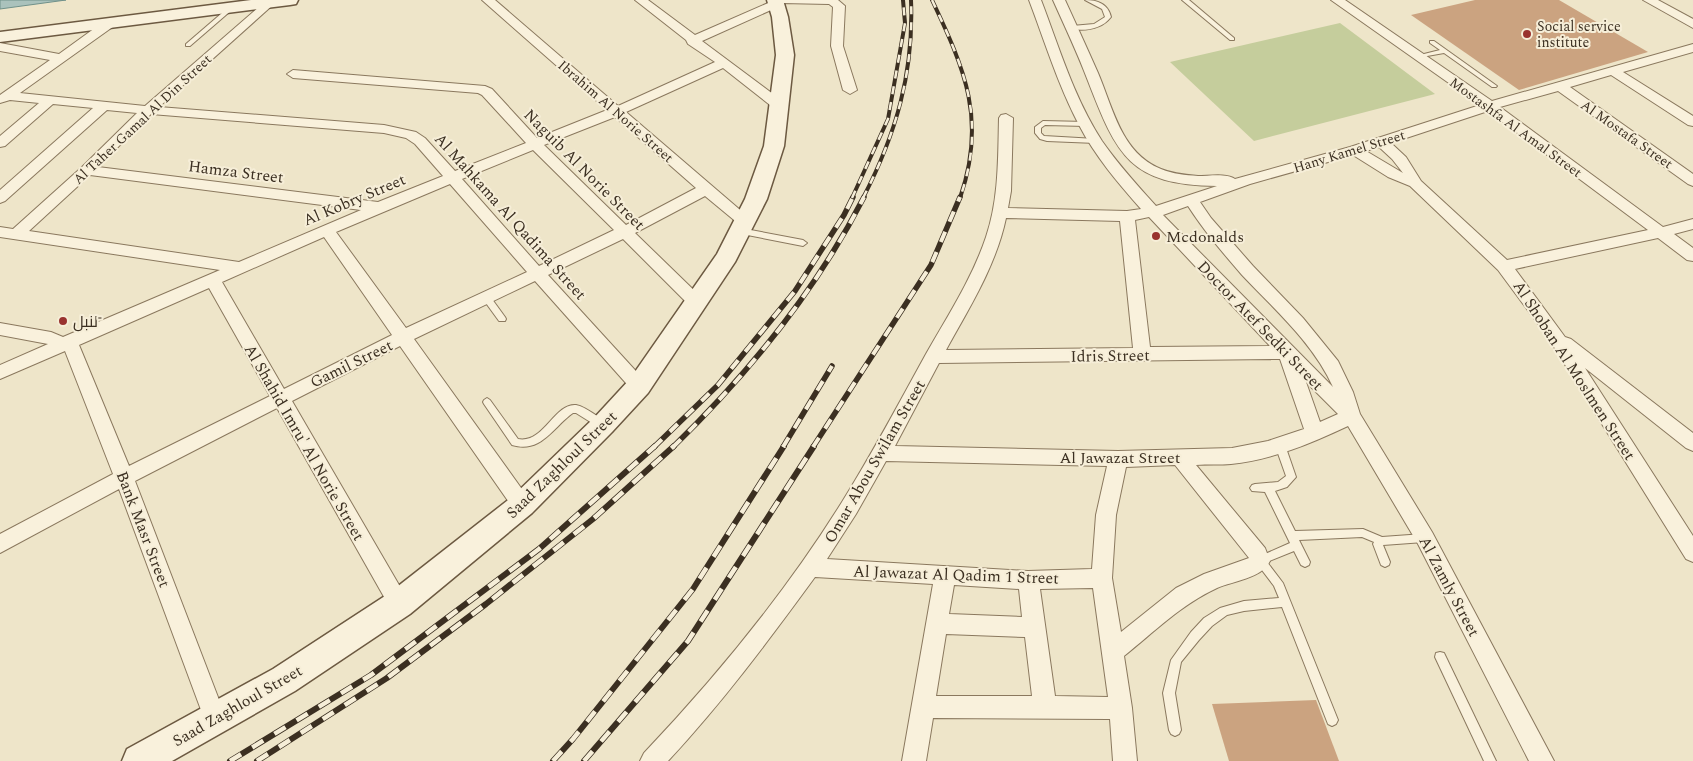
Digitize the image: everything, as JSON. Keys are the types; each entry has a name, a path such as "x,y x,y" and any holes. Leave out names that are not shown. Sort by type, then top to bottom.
{"main road":[{"path":"0,37 290,0"},
{"name":"Saad Zaghloul Street","path":"139,761 284,680 399,604 522,505 603,425 639,386 697,304 727,257 756,199 774,146 780,106 785,55 779,4"}],"street":[{"name":"Ibrahim Al Norie Street","path":"488,0 706,189 742,226"},
{"path":"641,0 692,41 780,106"},
{"name":"Doctor Atef Sedki Street","path":"1035,0 1079,111 1096,141 1120,174 1152,212 1286,352 1352,416"},
{"path":"1059,0 1093,76 1107,116 1122,143 1132,156 1143,166 1162,175 1200,181 1245,181"},
{"name":"Mostashfa Al Amal Street","path":"1338,0 1418,58 1490,106 1693,256"},
{"path":"1650,0 1693,24"},
{"path":"692,41 779,4 832,1 839,6 837,46 850,90"},
{"name":"Al Taher Gamal Al Din Street","path":"7,234 87,170 148,110 270,3"},
{"path":"1677,15 1693,11"},
{"path":"6,94 110,23"},
{"path":"0,47 61,58"},
{"name":"Hany Kamel Street","path":"1000,213 1127,216 1152,212 1245,181 1382,142 1490,106 1615,72 1693,48"},
{"name":"Al Kobry Street","path":"0,372 380,207 617,111 724,63"},
{"path":"1615,72 1693,122"},
{"name":"Naguib Al Norie Street","path":"293,74 480,89 486,92 535,144 697,304"},
{"name":"Al Mostafa Street","path":"1561,87 1693,181"},
{"name":"Al Mahkama Al Qadima Street","path":"6,94 49,101 399,131 420,140 639,386"},
{"path":"0,143 49,101"},
{"path":"0,198 104,106"},
{"name":"Omar Abou Swilam Street","path":"652,761 699,710 759,636 810,567 849,508 881,453 986,260 994,237 1004,191 1006,118"},
{"path":"1096,141 1122,143"},
{"name":"Al Shoban Al Moslmen Street","path":"1382,142 1409,169 1415,183"},
{"name":"Al Shoban Al Moslmen Street","path":"1355,150 1393,174 1415,183 1504,266 1535,305 1555,335 1693,553"},
{"name":"Hamza Street","path":"87,170 380,207"},
{"name":"Gamil Street","path":"0,544 124,477 280,398 536,272 624,232 706,189"},
{"name":"Doctor Atef Sedki Street","path":"1191,199 1206,222 1247,270 1296,322 1332,366 1352,416"},
{"path":"1127,216 1142,354"},
{"path":"1504,266 1693,224"},
{"path":"327,230 522,505"},
{"path":"7,234 239,268"},
{"name":"Al Shahid Imru' Al Norie Street","path":"212,279 399,604"},
{"path":"0,329 51,338 64,344"},
{"path":"1555,335 1693,443"},
{"name":"Bank Masr Street","path":"64,344 124,477 215,718"},
{"path":"1286,352 1315,434"},
{"name":"Idris Street","path":"933,357 1286,352"},
{"name":"Al Jawazat Street","path":"881,453 1118,460 1232,456 1280,445 1315,434 1352,416"},
{"name":"Al Zamly Street","path":"1352,416 1425,538 1542,761"},
{"path":"1113,652 1183,595 1257,564 1260,561 1258,554 1179,458"},
{"path":"1118,460 1106,515 1102,578 1113,652 1125,761"},
{"name":"Al Jawazat Al Qadim 1 Street","path":"810,567 1028,580 1102,578"},
{"path":"914,761 945,576"},
{"path":"1028,580 1045,707"},
{"path":"937,624 1035,627"},
{"path":"923,707 1120,708"}],"lane":[{"path":"1072,28 1098,26 1105,22 1108,17 1108,12 1103,6 1088,0"},
{"path":"1185,0 1232,39"},
{"path":"188,45 231,8"},
{"path":"1432,42 1494,86"},
{"path":"1418,58 1445,51"},
{"path":"1086,124 1044,123 1038,126 1038,133 1042,138 1047,139 1096,141"},
{"path":"742,226 803,243"},
{"path":"486,297 502,319"},
{"path":"487,402 515,442 521,444 535,441 571,409 577,409 603,425"},
{"path":"1255,488 1287,483 1291,477 1280,445"},
{"path":"1268,487 1305,562"},
{"path":"1332,720 1278,583 1260,561 1294,540 1363,533 1381,541 1425,538"},
{"path":"1381,541 1378,544 1378,549 1385,562"},
{"path":"1175,730 1169,692 1176,660 1195,636 1208,622 1224,611 1244,606 1286,602"},
{"path":"1440,657 1490,761"}],"green space":[{"path":"1340,23 1435,94 1254,141 1170,62"}],"water":[{"path":"0,0 66,0 0,9"}],"building":[{"name":"Social service institute","path":"1475,0 1559,0 1648,52 1519,90 1411,15"},
{"path":"1316,700 1339,761 1229,761 1212,704"}],"railway":[{"path":"852,198 888,119 905,23 903,0"},
{"path":"863,198 885,150 906,78 911,27 911,0"},
{"path":"932,0 944,25 962,73 972,120 972,144 968,170 960,198"},
{"path":"654,447 718,385 795,291 844,215 853,197"},
{"path":"674,446 728,390 779,330 824,265 864,197"},
{"path":"813,447 931,265 960,197"},
{"path":"783,447 832,366"},
{"path":"230,761 371,675 539,549 655,446"},
{"path":"257,761 387,678 486,604 593,519 674,446"},
{"path":"553,761 573,739 693,589 784,446"},
{"path":"584,761 688,641 814,446"}],"place":[{"name":"Social service institute","path":"1527,34"},
{"name":"Mcdonalds","path":"1156,236"},
{"name":"لنبل ً","path":"63,321"}]}
